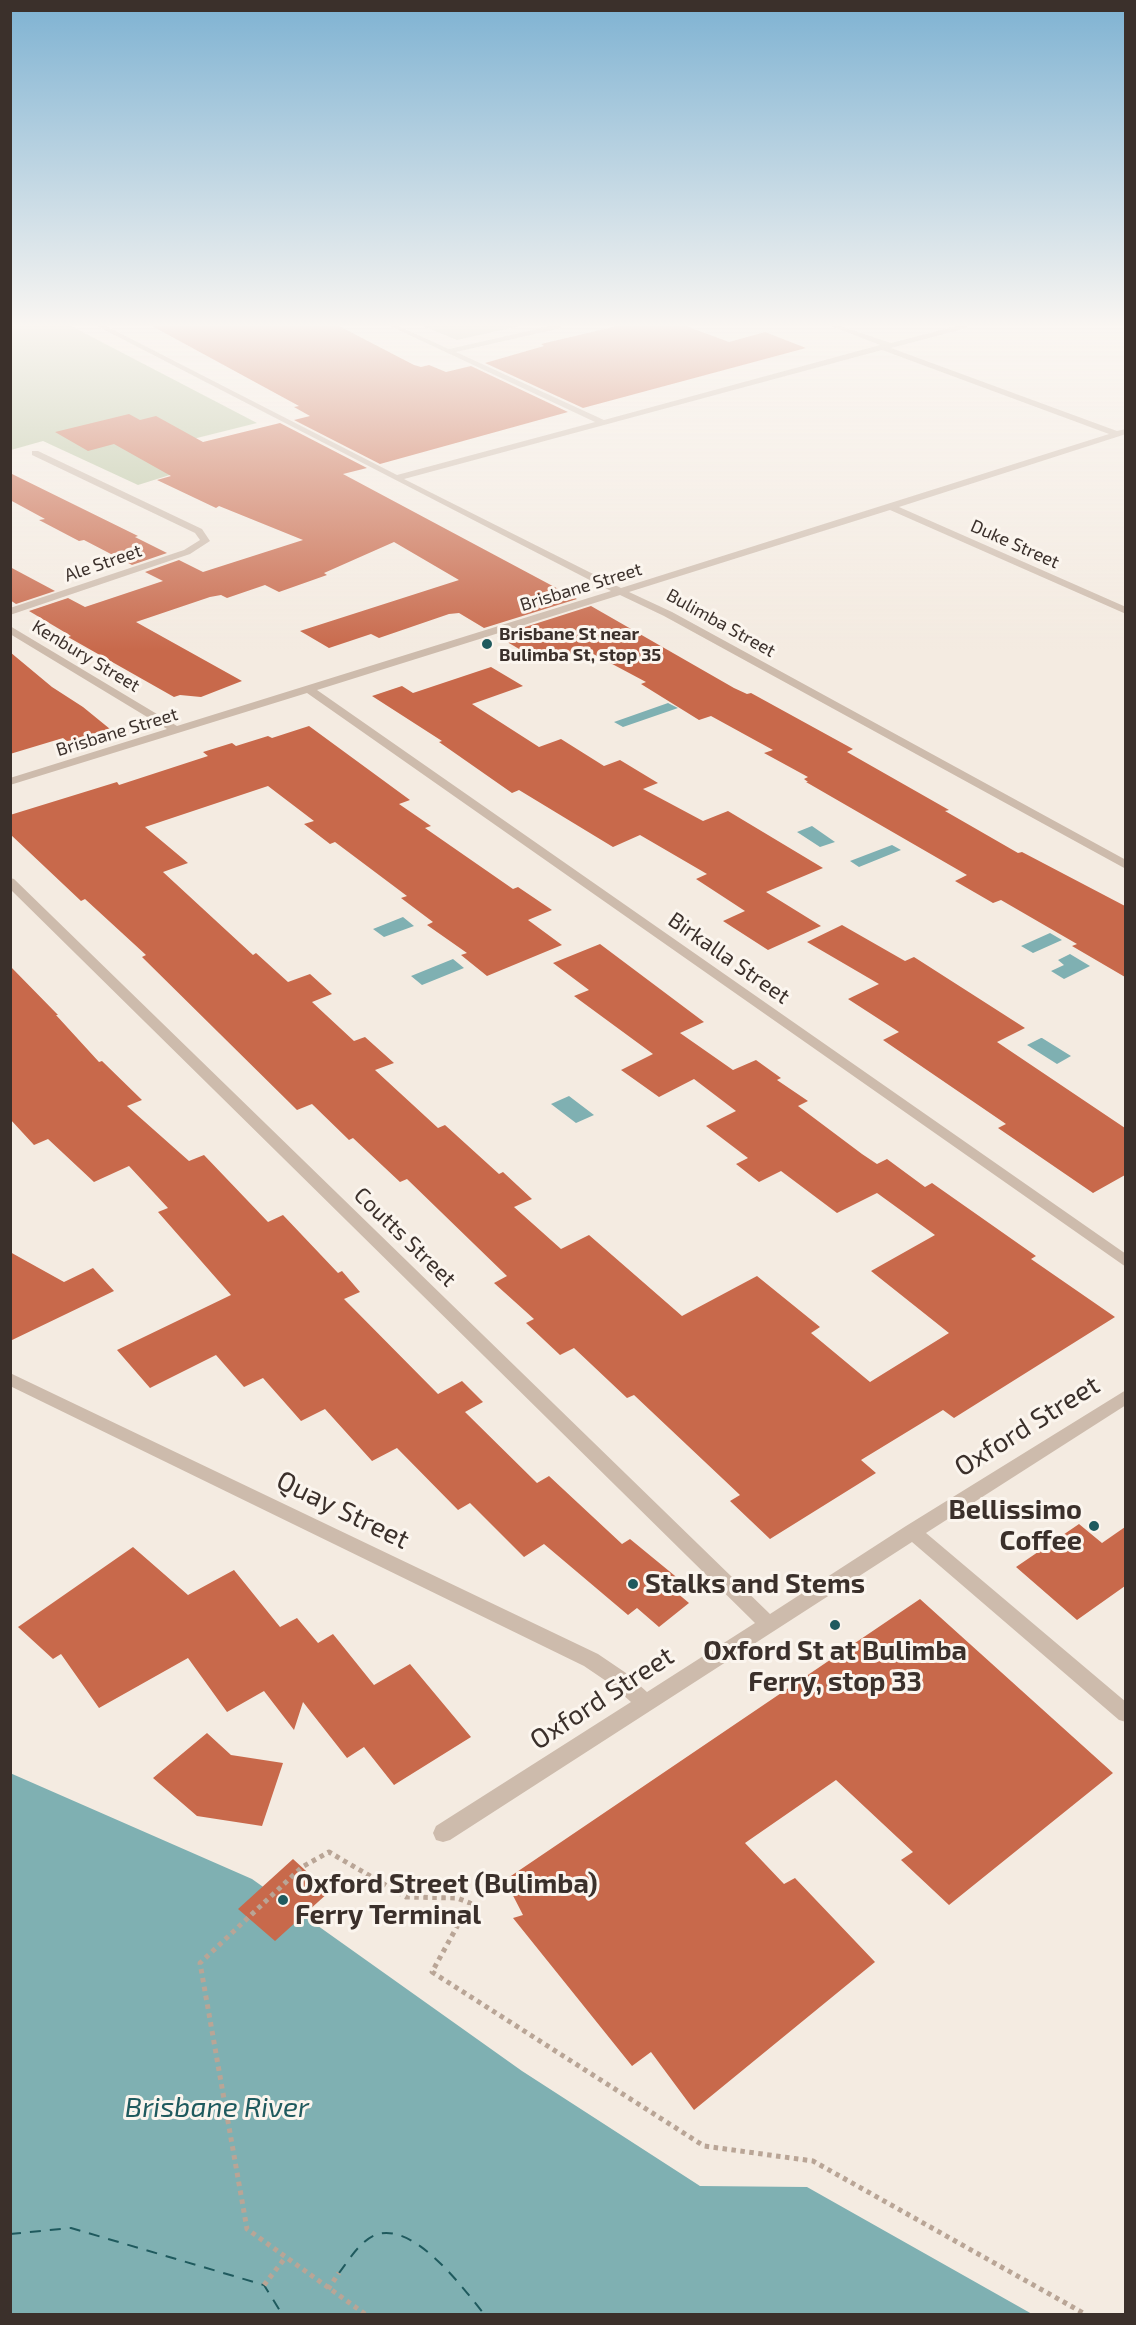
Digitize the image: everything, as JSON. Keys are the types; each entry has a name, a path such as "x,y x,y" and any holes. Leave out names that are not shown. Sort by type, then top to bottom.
{"street":[{"name":"Bulimba Street","path":"312,434 668,614 1125,865"},
{"path":"396,478 561,434"},
{"name":"Brisbane Street","path":"10,782 1120,434"},
{"name":"Ale Street","path":"10,612 187,552 205,541 199,531 35,453"},
{"name":"Duke Street","path":"891,507 1125,611"},
{"name":"Kenbury Street","path":"10,630 176,730"},
{"name":"Birkalla Street","path":"309,689 1125,1262"},
{"name":"Coutts Street","path":"10,882 768,1624"},
{"name":"Quay Street","path":"10,1379 591,1660 619,1679 644,1702"},
{"name":"Oxford Street","path":"442,1833 1125,1396"},
{"path":"912,1531 1125,1714"}],"path":[{"path":"365,2314 247,2229 201,1963 302,1867 329,1852 406,1898 457,1898 470,1903 432,1972 704,2146 813,2161 1084,2314"},
{"path":"264,2285 285,2258"},
{"path":"328,2289 339,2273"}],"green space":[{"path":"11,434 211,434 173,444 211,462 138,485 43,441 11,450"}],"water":[{"path":"668,703 678,708 623,727 614,722"},
{"path":"812,826 835,842 820,847 797,832"},
{"path":"892,845 901,850 859,867 850,861"},
{"path":"403,917 414,926 384,937 373,929"},
{"path":"1050,933 1062,940 1033,953 1021,946"},
{"path":"1070,954 1090,966 1064,979 1051,971 1064,965 1058,960"},
{"path":"453,959 464,968 422,985 411,976"},
{"path":"1042,1038 1071,1056 1057,1064 1027,1045"},
{"path":"569,1096 594,1115 576,1123 551,1104"},
{"name":"Brisbane River","path":"10,1773 252,1879 522,2071 700,2186 807,2187 1032,2314 11,2314"}],"building":[{"path":"59,434 189,434 203,442 233,434 302,434 367,468 343,474 577,599 484,628 459,613 449,614 379,638 371,634 329,648 300,631 459,580 394,542 324,573 327,575 279,592 265,585 227,598 221,595 210,597 136,622 242,681 201,697 180,695 174,697 68,637 71,636 29,611 68,598 85,607 163,581 145,572 179,560 203,572 303,540 219,506 216,508 157,480 171,476 114,444 88,451"},
{"path":"322,434 487,434 380,464"},
{"path":"10,473 138,536 135,537 167,553 132,565 84,540 79,541 39,520 45,519 10,500"},
{"path":"10,567 55,591 16,604 10,600"},
{"path":"591,606 734,688 747,694 751,693 853,749 847,752 949,810 945,811 1018,853 1022,852 1125,906 1125,977 1072,946 1077,944 1001,900 993,903 955,881 967,875 806,782 808,782 804,779 808,777 764,753 773,750 711,716 699,720 641,684 646,682 584,649 543,663 497,636"},
{"path":"10,652 52,687 83,707 110,729 68,742 63,738 10,754"},
{"path":"491,667 523,686 472,704 539,747 561,739 604,766 620,760 658,783 643,789 703,821 728,811 823,868 766,892 821,926 768,950 723,921 745,911 696,879 707,874 640,835 613,847 519,790 512,793 439,742 442,741 372,696 402,686 413,693"},
{"path":"309,726 410,800 399,804 431,826 425,828 513,889 518,887 552,910 528,920 562,945 487,976 461,955 467,953 427,925 433,922 401,898 407,896 335,842 330,844 304,824 314,821 268,786 145,827 188,863 163,872 253,955 256,953 288,982 310,974 332,994 312,1002 354,1041 365,1037 394,1063 375,1070 438,1128 445,1125 499,1174 503,1172 532,1199 514,1207 561,1249 589,1235 682,1316 757,1276 820,1327 811,1333 870,1382 949,1333 871,1271 935,1235 877,1193 837,1213 781,1171 759,1182 736,1164 748,1158 706,1126 736,1111 694,1079 659,1097 621,1070 653,1054 574,996 589,990 553,963 600,944 704,1022 680,1033 733,1070 756,1060 781,1078 777,1080 808,1101 798,1106 862,1154 877,1164 887,1159 925,1187 932,1183 1036,1256 1031,1259 1115,1317 954,1418 943,1410 861,1460 876,1473 770,1539 730,1501 740,1495 634,1395 627,1398 574,1348 560,1355 526,1323 534,1319 494,1283 507,1276 407,1179 400,1182 353,1138 349,1140 312,1104 297,1110 142,957 146,955 85,899 81,901 10,834 10,815 117,782 119,785 208,756 203,752 232,743 236,746"},
{"path":"842,925 905,961 914,957 1025,1028 997,1042 1125,1128 1125,1175 1093,1193 998,1128 1006,1124 883,1040 899,1032 848,999 879,984 807,942"},
{"path":"10,966 58,1015 56,1015 99,1062 102,1061 142,1100 127,1106 189,1161 204,1155 268,1222 283,1215 338,1273 342,1271 360,1292 344,1299 438,1394 462,1381 483,1402 465,1412 537,1483 549,1476 622,1544 630,1539 680,1580 670,1587 689,1603 659,1627 637,1608 628,1615 544,1544 524,1557 470,1503 458,1510 397,1448 372,1461 325,1409 301,1421 263,1378 244,1387 216,1355 150,1388 117,1350 231,1295 158,1212 168,1208 129,1166 94,1182 48,1139 34,1145 10,1119"},
{"path":"10,1252 64,1282 93,1268 114,1291 10,1341"},
{"path":"1079,1524 1102,1543 1125,1527 1125,1586 1077,1620 1016,1567"},
{"path":"133,1547 188,1595 234,1570 280,1627 297,1618 318,1643 333,1634 374,1685 410,1664 471,1737 394,1785 364,1747 347,1758 303,1702 294,1730 264,1691 227,1712 188,1658 99,1708 61,1654 53,1659 18,1627"},
{"path":"920,1599 1113,1773 949,1905 901,1860 913,1852 836,1780 745,1843 784,1884 795,1878 875,1962 694,2110 651,2052 632,2066 513,1918 523,1915 505,1880"},
{"path":"207,1733 231,1755 283,1763 262,1826 197,1816 153,1778"},
{"name":"Oxford Street (Bulimba) Ferry Terminal","path":"293,1859 329,1892 275,1941 238,1909"}],"ferry route":[{"path":"10,2234 71,2228 264,2285 282,2314"},
{"path":"339,2273 366,2240 378,2234 393,2233 423,2248 437,2260 484,2314"}],"place":[{"name":"Brisbane St near Bulimba St, stop 35","path":"487,644"},
{"name":"Bellissimo Coffee","path":"1094,1526"},
{"name":"Stalks and Stems","path":"633,1584"},
{"name":"Oxford St at Bulimba Ferry, stop 33","path":"835,1625"},
{"name":"Oxford Street (Bulimba) Ferry Terminal","path":"283,1900"}]}
